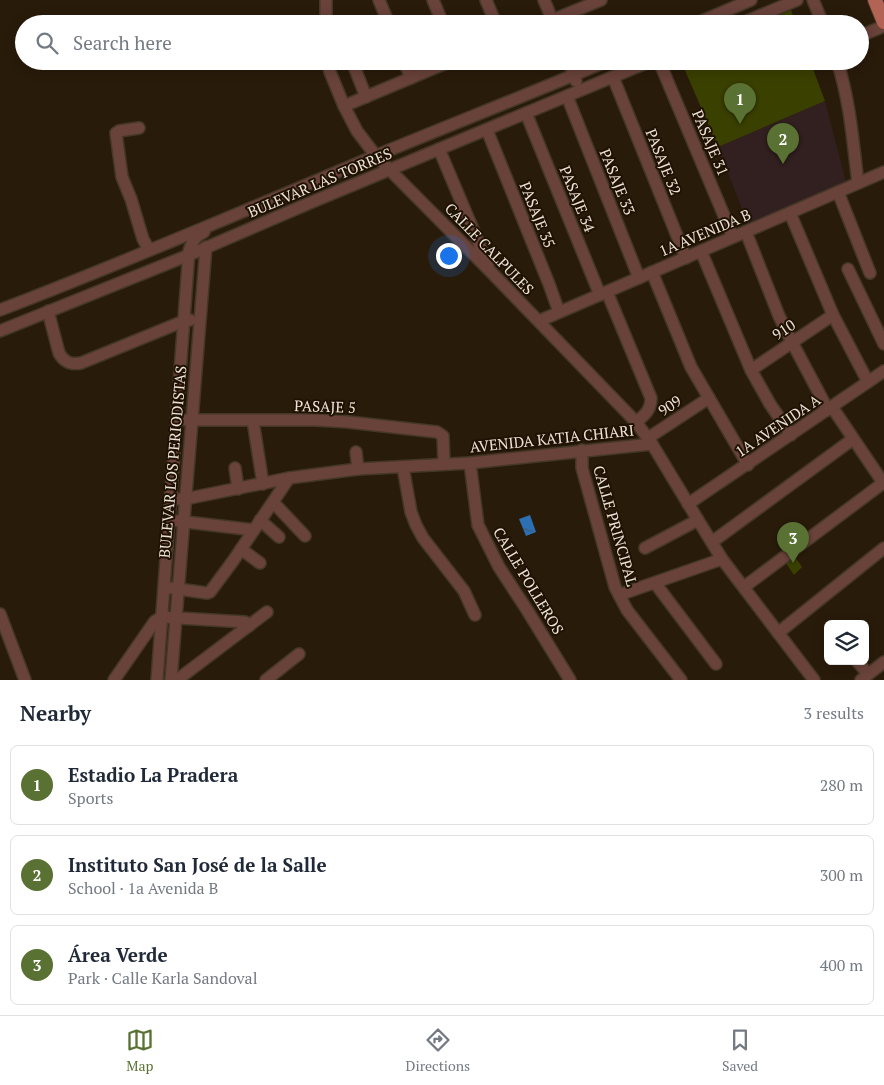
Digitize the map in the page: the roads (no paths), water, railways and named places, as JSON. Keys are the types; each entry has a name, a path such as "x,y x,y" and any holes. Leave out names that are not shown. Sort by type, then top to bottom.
{"main road":[{"path":"875,0 884,22"}],"street":[{"path":"326,0 326,15"},
{"path":"379,0 385,15"},
{"path":"433,0 439,15"},
{"path":"486,0 492,15"},
{"path":"544,0 548,15"},
{"path":"568,15 601,0"},
{"path":"716,15 751,0"},
{"path":"761,15 797,0"},
{"path":"813,0 819,15"},
{"path":"869,32 884,26"},
{"name":"CALLE CALPULES","path":"329,70 344,106 357,131 382,163 539,321 636,422 650,441"},
{"path":"356,70 366,97"},
{"path":"408,70 411,78"},
{"path":"344,106 430,70"},
{"path":"572,70 580,90"},
{"name":"BULEVAR LAS TORRES","path":"0,310 68,284 586,70"},
{"name":"BULEVAR LAS TORRES","path":"0,330 189,255 630,70"},
{"name":"PASAJE 31","path":"663,70 733,237"},
{"path":"840,70 850,116 858,183"},
{"name":"PASAJE 32","path":"613,77 686,258"},
{"name":"PASAJE 33","path":"567,96 639,278"},
{"name":"PASAJE 34","path":"526,114 603,293 651,398 651,406 636,422"},
{"path":"139,128 119,130 116,133 122,177 148,250"},
{"name":"PASAJE 35","path":"487,130 559,312"},
{"path":"440,149 491,272"},
{"name":"1A AVENIDA B","path":"539,321 884,172"},
{"path":"307,185 314,190 315,197 312,202"},
{"path":"838,192 870,274"},
{"path":"790,213 833,315 868,382"},
{"path":"189,255 194,238 226,218"},
{"path":"744,587 883,483 830,408 792,342 779,316 746,232"},
{"name":"BULEVAR LOS PERIODISTAS","path":"171,680 206,247"},
{"path":"701,251 751,370 770,404 792,435"},
{"name":"BULEVAR LOS PERIODISTAS","path":"157,680 189,255"},
{"path":"848,269 884,344"},
{"path":"652,272 691,367 748,465"},
{"path":"48,311 59,353 66,362 74,364 81,363 184,321 200,318"},
{"name":"910","path":"751,370 833,315"},
{"name":"1A AVENIDA A","path":"688,504 884,371"},
{"name":"909","path":"650,441 709,398"},
{"name":"PASAJE 5","path":"176,420 315,420 437,432 442,436 444,464"},
{"path":"253,421 262,484"},
{"path":"712,542 853,439"},
{"name":"AVENIDA KATIA CHIARI","path":"170,499 238,489 289,478 358,469 470,463 650,441 722,559 814,680"},
{"name":"CALLE PRINCIPAL","path":"582,450 582,468 615,587 627,610 681,680"},
{"path":"356,452 358,469"},
{"name":"CALLE POLLEROS","path":"470,463 478,525 499,567 570,680"},
{"path":"403,467 411,512 416,525 423,538 464,591 475,615"},
{"path":"235,468 238,489"},
{"path":"164,588 210,592 289,478"},
{"path":"272,502 305,536"},
{"path":"645,548 698,520"},
{"path":"169,521 257,525 279,537"},
{"path":"778,633 884,548"},
{"path":"241,549 260,564"},
{"path":"619,595 722,559"},
{"path":"655,583 716,664"},
{"path":"177,680 267,612"},
{"path":"0,614 25,680"},
{"path":"114,680 155,621 162,617 244,622 248,626"},
{"path":"266,680 299,654"},
{"path":"859,665 864,677 884,662"}],"water":[{"path":"530,515 536,532 526,536 519,519"}],"place":[{"name":"Estadio La Pradera","path":"740,124"},
{"name":"Instituto San José de la Salle","path":"783,164"},
{"name":"Área Verde","path":"793,563"}]}
